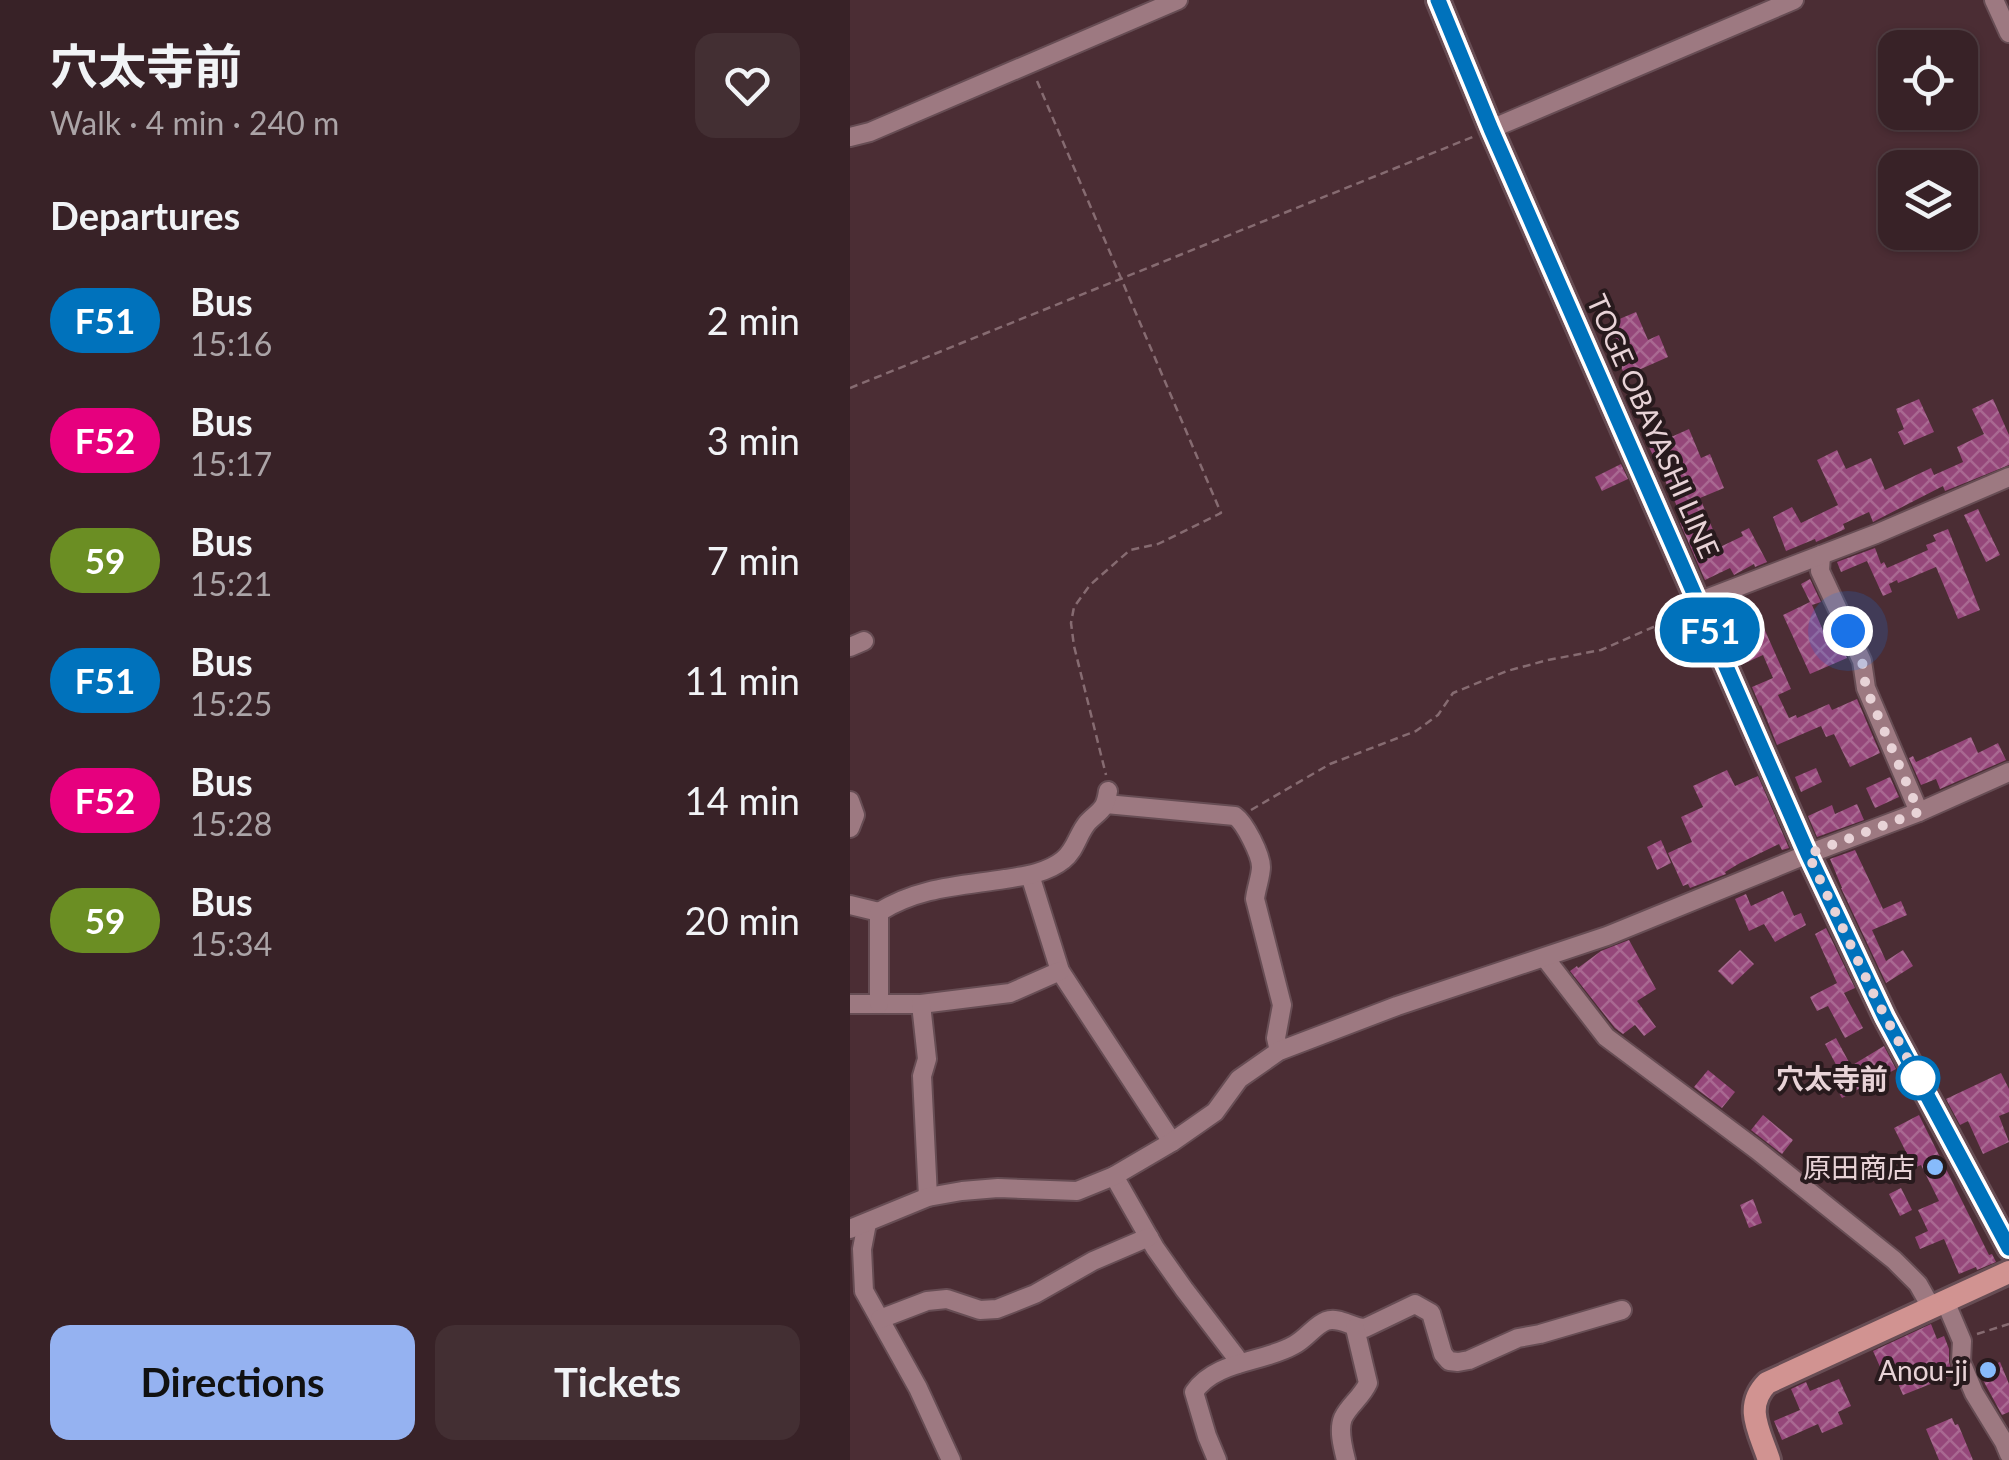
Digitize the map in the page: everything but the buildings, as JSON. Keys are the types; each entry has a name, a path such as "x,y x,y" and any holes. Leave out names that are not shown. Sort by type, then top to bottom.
{"main road":[{"name":"TOGE OBAYASHI LINE","path":"1438,0 1694,606 1885,1017 2009,1248"},
{"path":"1769,1460 1753,1403 1766,1383 2009,1272"}],"street":[{"path":"1491,129 1794,0"},
{"path":"1994,0 2009,33"},
{"path":"850,137 870,132 1173,1"},
{"path":"1694,606 2009,477"},
{"path":"1821,555 1820,571 1862,661 1866,688 1919,812"},
{"path":"951,1460 918,1388 864,1290 859,1226 902,1206 962,1190 1077,1191 1114,1176 1172,1142 1215,1112 1239,1080 1279,1051 1396,1006 1606,936 1919,812 2009,772"},
{"path":"850,905 879,912 922,892 1030,874 1063,860 1076,846 1086,824 1103,811 1107,798 1240,819 1261,865 1255,899 1282,1005 1276,1038 1279,1051"},
{"path":"850,801 854,815 850,828"},
{"path":"1030,874 1060,971 1172,1142"},
{"path":"879,912 879,1004"},
{"path":"1544,958 1606,1037 1894,1260 1938,1304 1962,1342 1960,1362 1974,1393 2009,1454"},
{"path":"850,1004 922,1004 1010,993 1060,971"},
{"path":"922,1004 927,1058 922,1076 928,1197"},
{"path":"1114,1176 1149,1237 1236,1357 1237,1364"},
{"path":"880,1318 927,1300 948,1299 980,1310 997,1309 1149,1237"},
{"path":"1218,1460 1194,1392 1201,1381 1237,1364 1293,1346 1324,1322 1333,1319 1365,1328 1415,1304 1430,1313 1443,1354 1449,1361 1458,1362 1518,1338 1622,1310"},
{"path":"1346,1460 1341,1430 1344,1416 1368,1383 1355,1328"}],"path":[{"path":"1030,64 1221,513 1158,544 1130,550 1090,585 1074,607 1074,646 1105,769 1107,798"},
{"path":"850,388 1491,129"},
{"path":"1240,819 1330,764 1416,730 1438,716 1454,693 1548,660 1601,650 1694,606"},
{"path":"1966,1338 2009,1324"}],"bus line":[{"name":"F51","path":"1438,0 1808,854 1885,1017 2009,1248"}],"place":[{"name":"穴太寺前","path":"1918,1078"},
{"name":"原田商店","path":"1935,1167"},
{"name":"Anou-ji","path":"1988,1370"}],"route":[{"path":"1848,631 1862,661 1866,688 1919,812 1808,854 1918,1078"}]}
